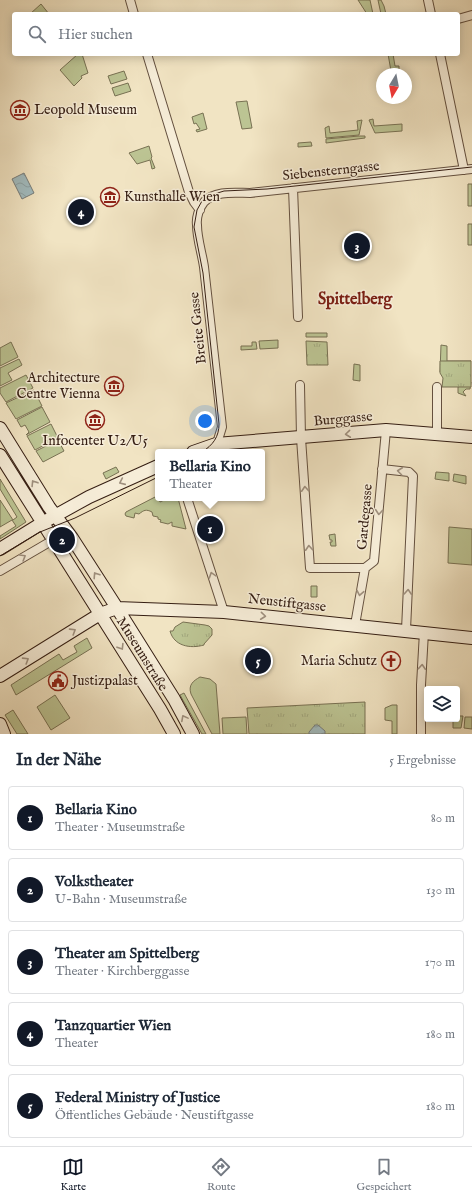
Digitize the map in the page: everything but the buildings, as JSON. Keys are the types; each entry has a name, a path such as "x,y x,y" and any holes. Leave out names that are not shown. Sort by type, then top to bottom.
{"main road":[{"name":"Museumstraße","path":"0,428 55,516 72,538 117,608 174,699 193,734"},
{"name":"Burggasse","path":"202,449 216,444 386,430 472,437"},
{"name":"Museumstraße","path":"0,455 156,702 174,734"},
{"path":"0,549 42,523 89,497 155,467"},
{"name":"Museumstraße","path":"84,590 117,608"},
{"name":"Neustiftgasse","path":"0,676 100,614 117,608 224,612 472,638"},
{"path":"0,724 4,734"}],"street":[{"path":"130,0 133,12"},
{"path":"428,0 431,12"},
{"path":"460,18 472,15"},
{"path":"147,56 189,192 200,210"},
{"path":"440,56 468,169"},
{"name":"Siebensterngasse","path":"200,210 204,202 211,197 220,194 250,193 468,169"},
{"path":"293,188 298,317"},
{"name":"Breite Gasse","path":"200,210 197,219 197,226 204,265 222,427 216,444"},
{"path":"300,385 301,438 310,568 365,568"},
{"path":"437,387 437,434"},
{"name":"Gardegasse","path":"355,625 365,568 374,562 386,430"},
{"path":"210,449 216,444"},
{"path":"382,469 409,472 413,476 406,630"},
{"path":"188,501 224,612"},
{"path":"0,571 53,540"},
{"path":"421,734 421,685 424,632"}],"green space":[{"path":"358,0 370,0 373,12 366,12"},
{"path":"378,0 381,0 386,12 381,12"},
{"path":"41,4 47,12 32,12"},
{"path":"76,56 83,56 88,73 81,76 82,78 74,86 60,70"},
{"path":"388,56 393,56 395,66 399,66 399,68 390,68"},
{"path":"124,71 127,79 111,84 108,76"},
{"path":"128,83 131,91 115,96 112,88"},
{"path":"247,101 252,128 242,129 236,102"},
{"path":"203,113 207,129 197,132 196,130 200,129 196,123 194,124 192,117"},
{"path":"373,119 374,126 402,124 402,131 375,133 369,120"},
{"path":"362,120 359,135 326,138 325,128 329,126 330,133 358,130 357,121"},
{"path":"365,136 365,138 326,143 326,139"},
{"path":"311,142 312,146 298,147 298,143"},
{"path":"149,146 151,158 155,168 152,169 150,160 137,164 129,153"},
{"path":"468,184 472,184 472,206 468,206"},
{"path":"468,224 472,224 472,245 468,245"},
{"path":"306,333 327,333 327,337 306,337"},
{"path":"278,340 278,348 260,349 259,341"},
{"path":"306,341 327,342 328,365 307,365"},
{"path":"11,342 18,357 0,366 0,348"},
{"path":"252,342 256,342 257,349 241,350 241,346 252,346"},
{"path":"441,345 447,346 447,361 471,361 440,372"},
{"path":"19,359 22,365 8,373 12,380 0,386 0,368"},
{"path":"440,361 471,361 471,387 442,387 443,378 440,373"},
{"path":"354,364 360,365 360,381 353,380"},
{"path":"26,375 33,388 6,402 0,393 0,388"},
{"path":"471,382 470,389 466,389 463,392 466,396 458,393 458,387"},
{"path":"34,390 42,406 16,419 6,403"},
{"path":"42,407 50,422 26,435 29,432 25,425 21,427 17,420"},
{"path":"51,424 58,438 35,450 27,436"},
{"path":"58,440 64,451 43,462 36,451"},
{"path":"116,467 119,472 106,479 103,473"},
{"path":"436,472 449,473 449,481 435,479"},
{"path":"454,474 466,476 466,484 453,481"},
{"path":"0,479 26,522 0,539 0,536 16,526 12,520 0,527 0,500 13,520 17,517 0,489"},
{"path":"155,497 155,501 160,502 179,501 186,529 172,526 172,522 168,524 160,522 161,520 158,519 158,517 153,516 152,512 148,510 139,514 135,513 134,518 126,516 126,512"},
{"path":"449,527 472,529 472,565 448,563"},
{"path":"335,534 336,546 331,546 330,542 332,542 332,540 330,540 329,535"},
{"path":"311,586 317,586 317,597 311,597"},
{"path":"183,622 209,626 212,629 212,635 204,645 193,647 183,645 175,640 170,631 173,631 175,627"},
{"path":"87,638 92,648 16,695 11,685 59,654 63,660 77,652 74,646"},
{"path":"200,677 210,679 216,684 220,734 212,734 191,694 190,688 192,684"},
{"path":"184,693 206,734 202,734 180,695"},
{"path":"55,695 70,718 51,730 37,707"},
{"path":"365,702 365,734 249,734 247,708"},
{"path":"392,705 397,705 397,734 392,734 392,721 385,720 385,708"},
{"path":"13,710 28,734 17,734 5,715"},
{"path":"460,716 463,716 461,728 453,728 453,722 460,722"},
{"path":"246,717 247,734 223,734 222,718"},
{"path":"465,717 472,717 472,729 464,728"}],"water":[{"path":"24,173 34,193 22,199 12,179"},
{"path":"315,725 318,725 325,731 325,734 309,734"}],"tram line":[{"path":"206,449 217,437 219,424 203,273 194,227 197,210 202,201 211,195 224,191 267,189 472,167"},
{"path":"0,556 40,532 75,518 155,478"}],"place":[{"name":"Leopold Museum","path":"20,110"},
{"name":"Kunsthalle Wien","path":"110,197"},
{"name":"Tanzquartier Wien","path":"81,212"},
{"name":"Theater am Spittelberg","path":"357,246"},
{"name":"Architecture Centre Vienna","path":"114,386"},
{"name":"Infocenter U2/U5","path":"95,420"},
{"name":"Bellaria Kino","path":"210,529"},
{"name":"Volkstheater","path":"62,540"},
{"name":"Federal Ministry of Justice","path":"258,661"},
{"name":"Maria Schutz","path":"391,661"},
{"name":"Justizpalast","path":"58,681"}],"district":[{"name":"Spittelberg","path":"355,300"}]}
